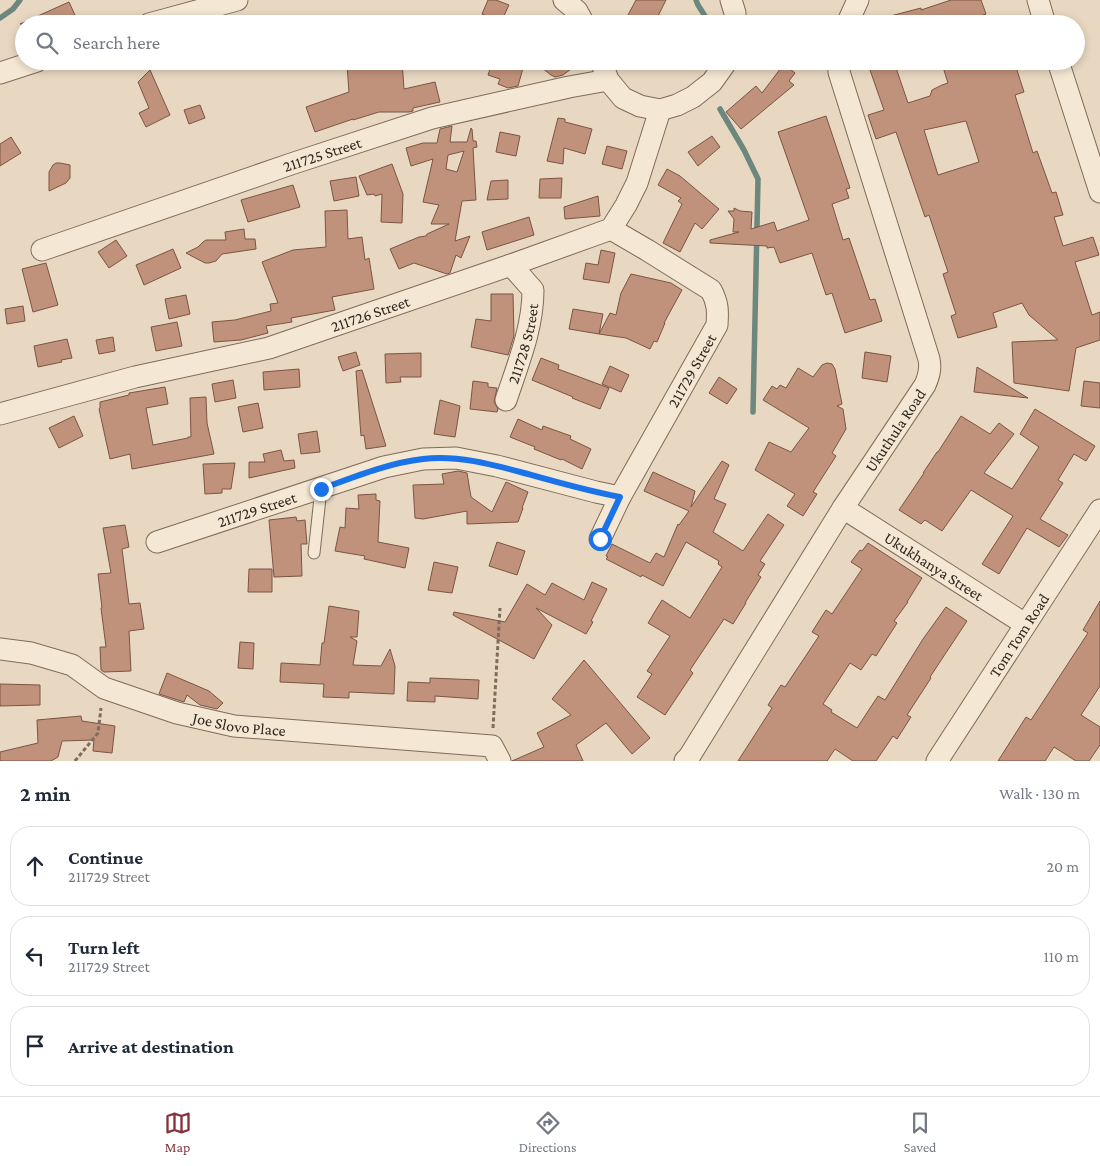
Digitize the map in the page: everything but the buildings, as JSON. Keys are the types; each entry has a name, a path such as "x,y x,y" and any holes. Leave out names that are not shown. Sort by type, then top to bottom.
{"street":[{"path":"183,15 237,0"},
{"path":"564,0 579,15"},
{"path":"730,0 735,15"},
{"path":"851,15 858,0"},
{"path":"1038,0 1043,15"},
{"path":"0,73 15,68"},
{"path":"604,71 623,98 640,106 660,110 677,105 693,97 712,82 721,70"},
{"name":"Ukuthula Road","path":"685,761 843,508 925,386 930,374 929,359 839,70"},
{"path":"1061,70 1100,192"},
{"name":"211725 Street","path":"42,250 291,164 432,118 569,87 604,71"},
{"path":"611,229 637,183 660,110"},
{"name":"211726 Street","path":"0,414 136,377 269,348 611,229"},
{"name":"211729 Street","path":"600,539 620,497 717,325 718,312 716,299 711,290 611,229"},
{"name":"211728 Street","path":"506,400 527,336 533,304 533,290 511,265"},
{"name":"211729 Street","path":"157,542 384,467 423,459 456,458 497,466 620,497"},
{"name":"Ukukhanya Street","path":"843,508 1025,624"},
{"name":"Tom Tom Road","path":"937,761 1100,510"},
{"name":"Joe Slovo Place","path":"0,649 31,652 72,665 104,688 177,713 234,726 496,753"}],"lane":[{"path":"314,553 321,489"}],"path":[{"path":"496,753 500,608"},
{"path":"75,761 98,733 104,688"}],"waterway":[{"path":"0,18 13,9 20,0"},
{"path":"696,0 704,15"},
{"path":"720,109 744,150 758,179 753,412"}],"route":[{"path":"321,489 384,467 423,459 456,458 497,466 620,497 600,539"}]}
